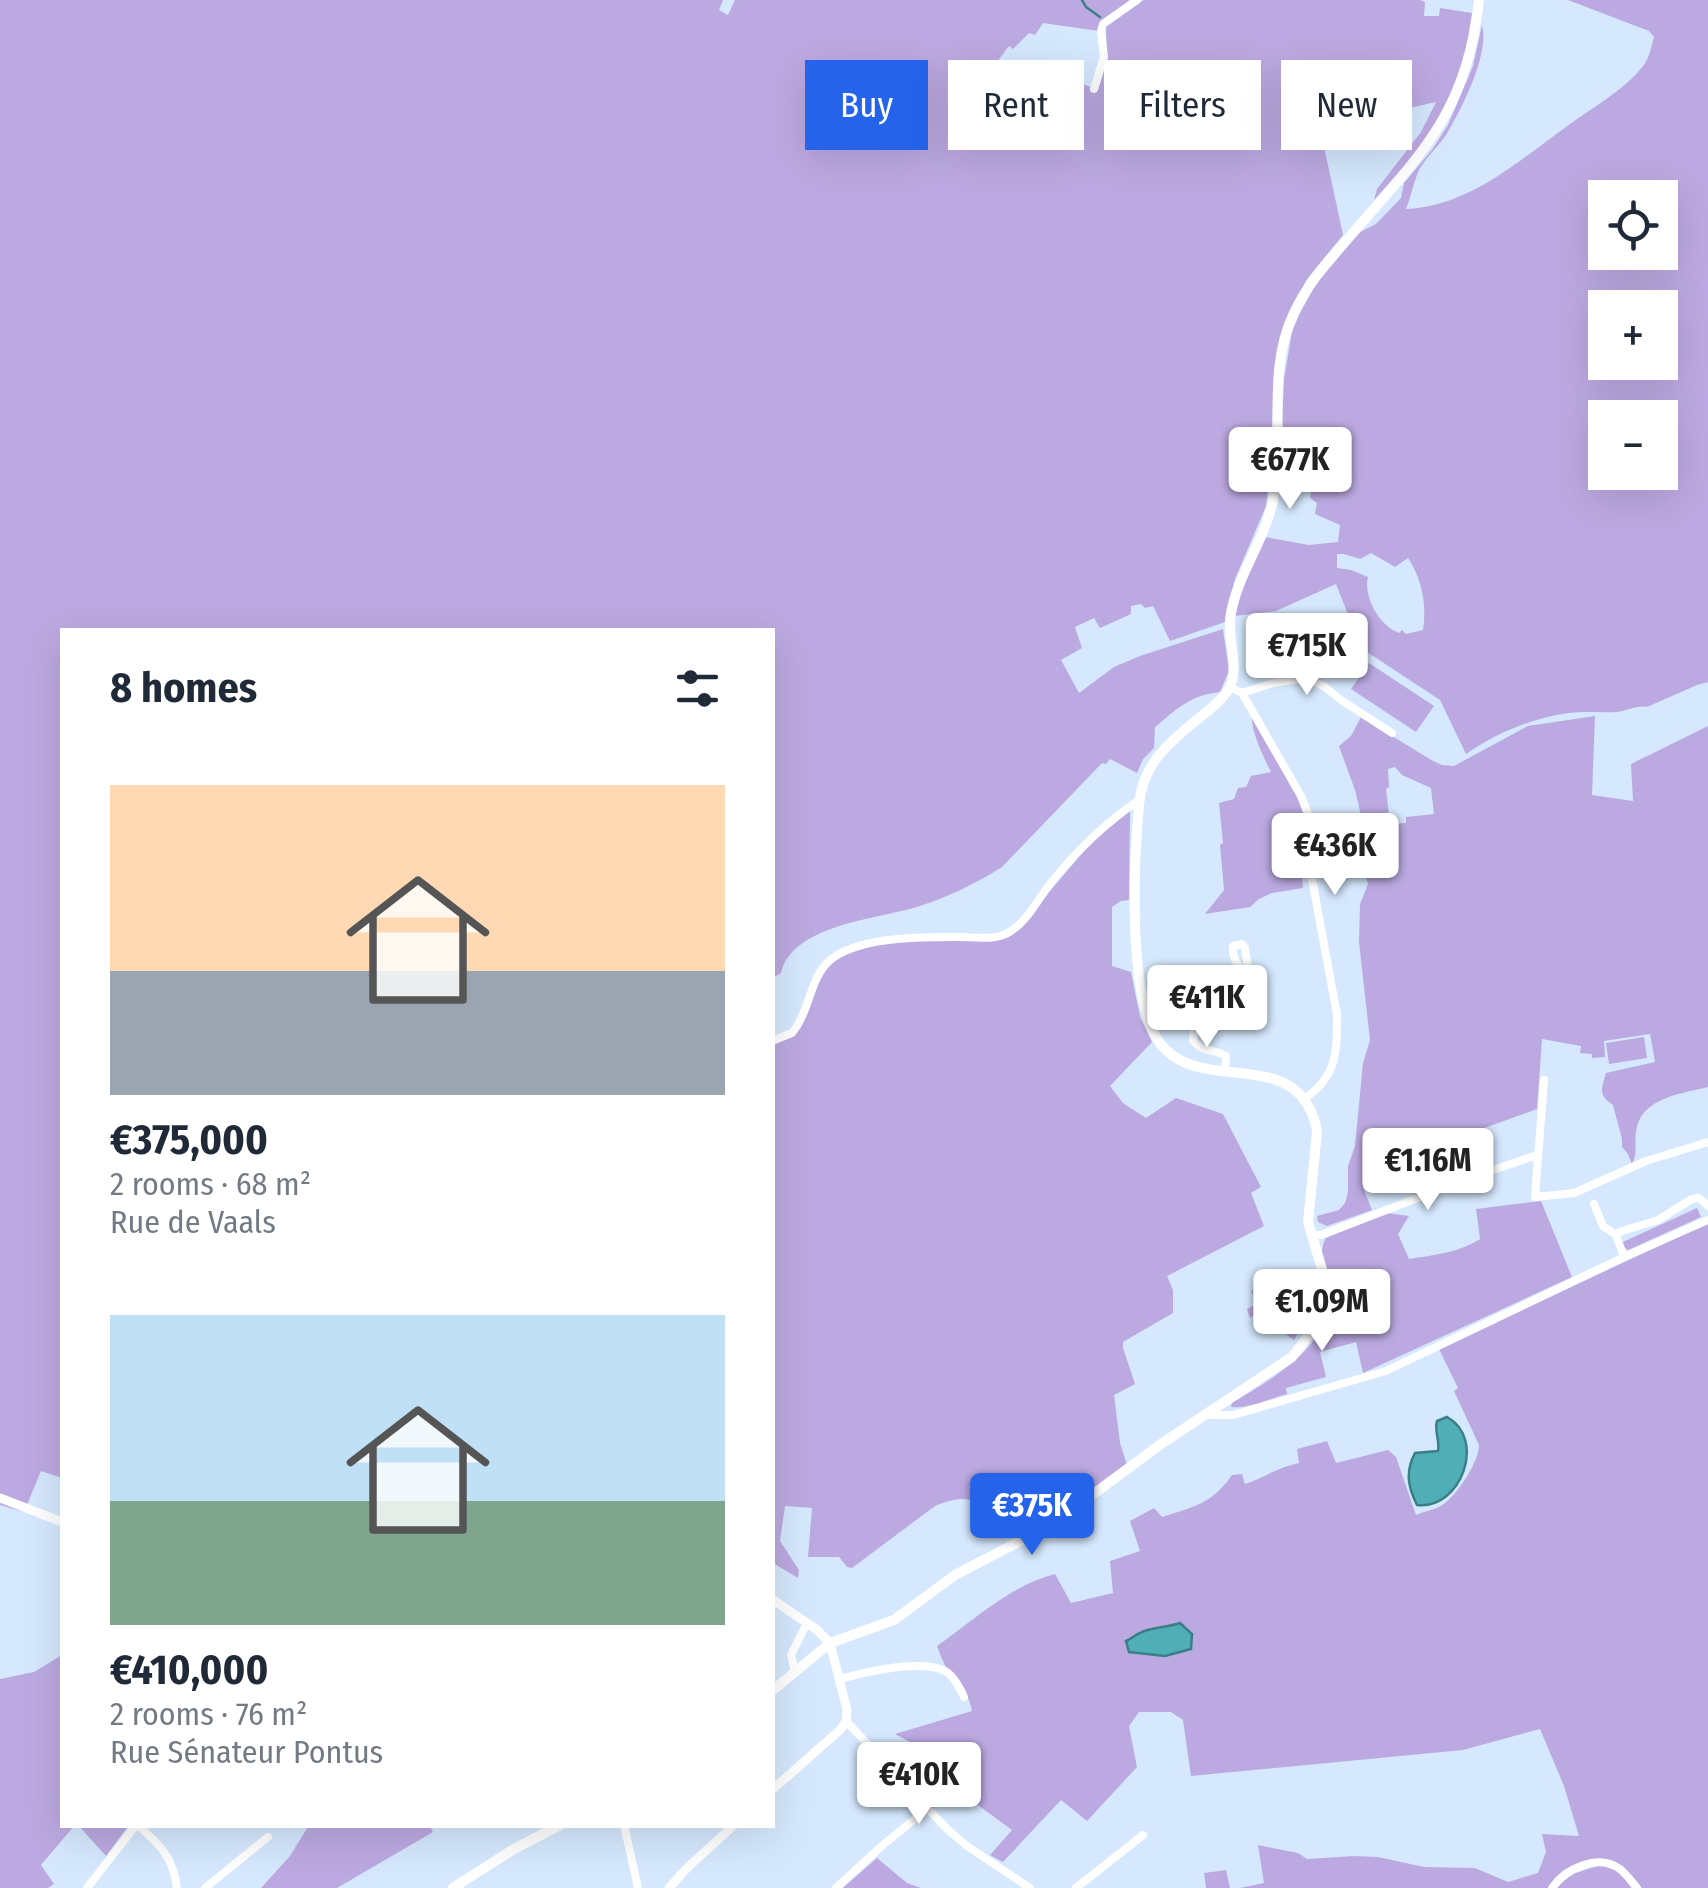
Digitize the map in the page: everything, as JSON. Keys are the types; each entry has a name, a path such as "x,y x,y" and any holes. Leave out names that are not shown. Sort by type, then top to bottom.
{"main road":[{"path":"775,1688 830,1643 894,1620 944,1582 1053,1524 1292,1357 1317,1325 1326,1284 1308,1213 1317,1126 1304,1099 1288,1086 1196,1068 1174,1056 1158,1040 1146,1016 1136,944 1139,800 1155,759 1174,738 1236,690 1229,631 1232,608 1272,506 1279,381 1293,314 1319,272 1427,146 1449,112 1469,61 1479,0"},
{"path":"453,1888 554,1828"}],"street":[{"path":"1094,88 1104,57 1102,26 1137,0"},
{"path":"1304,1099 1332,1072 1337,1036 1334,997 1312,879 1312,822 1301,796 1236,690 1306,678 1392,734"},
{"path":"775,1040 792,1033 820,972 843,953 913,938 988,938 1007,934 1093,835 1139,800"},
{"path":"1225,1072 1226,1056 1206,1051 1193,1040 1196,1025 1225,1000 1247,990 1250,982"},
{"path":"1544,1080 1535,1197 1588,1188 1646,1161 1708,1142"},
{"path":"1312,1235 1537,1155"},
{"path":"1616,1235 1658,1220 1692,1199 1699,1198 1708,1206"},
{"path":"1594,1204 1603,1226 1616,1235 1624,1257"},
{"path":"1204,1416 1233,1415 1386,1371 1708,1220"},
{"path":"0,1498 60,1521"},
{"path":"775,1601 830,1643 847,1710 846,1722 834,1736 775,1787"},
{"path":"795,1671 792,1656 807,1623"},
{"path":"840,1679 878,1668 930,1668 953,1678 964,1697"},
{"path":"846,1722 967,1846 1030,1888"},
{"path":"836,1888 928,1809"},
{"path":"87,1888 134,1828"},
{"path":"139,1828 165,1850 177,1888"},
{"path":"625,1828 638,1888"},
{"path":"669,1888 731,1828"},
{"path":"1076,1888 1144,1834"},
{"path":"205,1888 268,1837"},
{"path":"1552,1888 1578,1866 1601,1863 1617,1867 1637,1888"}],"shaded area":[{"path":"0,0 723,0 719,10 728,15 735,0 1132,0 1102,21 1099,31 1043,23 1035,35 1029,33 1013,49 1009,46 998,60 948,60 948,150 1084,150 1084,84 1098,90 1104,67 1104,150 1261,150 1261,60 1106,60 1109,21 1144,0 1420,0 1425,2 1424,16 1439,16 1440,8 1472,13 1465,60 1450,99 1415,152 1374,200 1377,189 1407,150 1412,150 1436,102 1412,107 1412,60 1281,60 1281,150 1325,150 1343,235 1307,279 1279,342 1266,506 1235,579 1225,622 1170,641 1153,606 1131,606 1131,614 1100,628 1094,618 1075,627 1082,648 1061,660 1079,693 1114,667 1223,629 1229,671 1220,692 1192,700 1155,727 1154,748 1137,773 1110,759 1102,763 1002,867 928,903 818,934 801,944 775,977 775,628 60,628 60,1477 41,1471 24,1512 0,1505"},
{"path":"1568,0 1708,0 1708,682 1647,707 1541,719 1502,733 1466,754 1440,700 1361,648 1336,584 1276,611 1234,616 1248,571 1265,537 1309,545 1338,542 1340,525 1315,514 1317,503 1310,498 1311,492 1291,480 1293,472 1280,470 1284,379 1292,332 1316,284 1360,232 1376,224 1401,198 1404,183 1448,125 1473,66 1482,25 1482,51 1473,82 1446,135 1418,172 1406,209 1451,200 1513,166 1627,83 1645,63 1654,37 1649,31","holes":["1371,553 1395,567 1408,558 1422,592 1423,630 1399,633 1385,624 1370,601 1368,577 1337,568 1337,554 1360,559"]},
{"path":"1369,663 1434,706 1416,732 1351,689"},
{"path":"1252,715 1300,801 1309,830 1298,833 1303,888 1272,893 1250,907 1205,914 1224,890 1219,803 1234,799 1238,788 1246,787 1251,776 1271,772 1255,736"},
{"path":"1595,716 1592,795 1633,801 1631,764 1708,726 1708,1087 1663,1099 1645,1112 1636,1132 1632,1164 1622,1147 1613,1105 1605,1098 1602,1087 1606,1073 1655,1062 1650,1034 1604,1041 1605,1057 1592,1058 1592,1054 1580,1053 1581,1046 1542,1039 1537,1109 1363,1172 1363,1187 1372,1210 1327,1226 1318,1222 1317,1216 1339,1210 1348,1192 1348,1166 1355,1146 1363,1063 1370,1040 1359,942 1360,904 1368,884 1355,843 1366,836 1339,746 1351,736 1361,717 1433,761 1454,766 1528,726","holes":["1395,767 1402,775 1431,788 1434,814 1406,817 1406,823 1390,824 1388,769"]},
{"path":"1130,811 1129,900 1112,907 1112,966 1131,972 1140,1017 1152,1042 1110,1086 1123,1103 1146,1118 1176,1098 1223,1114 1261,1187 1251,1193 1264,1226 1167,1276 1173,1290 1173,1313 1123,1342 1135,1384 1114,1395 1127,1465 1058,1513 1012,1535 1007,1535 993,1514 978,1502 948,1501 935,1506 852,1568 839,1557 808,1557 812,1508 785,1506 780,1541 799,1570 798,1578 775,1564 775,1043 800,1027 821,977 841,957 894,942 992,940 1009,936 1096,837"},
{"path":"1644,1037 1647,1058 1609,1064 1606,1043"},
{"path":"1541,1201 1572,1277 1363,1373 1356,1342 1320,1352 1326,1377 1286,1388 1287,1394 1259,1403 1231,1407 1300,1356 1325,1323 1330,1304 1322,1255 1326,1238 1387,1213 1409,1216 1398,1234 1409,1259 1437,1255 1480,1239 1476,1209"},
{"path":"1697,1208 1701,1217 1628,1250 1623,1246 1623,1242"},
{"path":"1708,1223 1708,1888 1640,1888 1616,1864 1595,1863 1570,1867 1548,1888 1240,1888 1264,1883 1258,1845 1298,1853 1307,1859 1378,1857 1424,1867 1475,1868 1508,1882 1538,1873 1546,1852 1542,1834 1579,1836 1564,1786 1540,1729 1463,1750 1191,1776 1183,1720 1171,1712 1139,1712 1129,1726 1137,1767 1087,1821 1061,1800 1003,1862 990,1855 1012,1830 971,1800 912,1743 895,1734 972,1711 966,1693 947,1669 937,1646 1008,1595 1055,1574 1071,1603 1113,1593 1110,1561 1140,1551 1130,1521 1154,1508 1162,1517 1201,1503 1232,1475 1242,1474 1245,1484 1299,1463 1297,1449 1327,1441 1336,1463 1388,1450 1396,1457 1416,1515 1443,1504 1467,1476 1479,1445 1439,1349"},
{"path":"1288,1274 1310,1314 1294,1340 1277,1328 1263,1309 1250,1318 1247,1309 1264,1300 1255,1300 1251,1291"},
{"path":"1447,1417 1459,1427 1465,1441 1464,1471 1446,1496 1433,1504 1417,1505 1409,1479 1412,1460 1415,1453 1438,1451 1437,1421"},
{"path":"1180,1623 1192,1634 1191,1649 1165,1656 1129,1652 1126,1641 1136,1635"},
{"path":"60,1656 60,1828 72,1828 41,1865 54,1884 48,1888 0,1888 0,1679 34,1672"},
{"path":"81,1828 127,1828 106,1856"},
{"path":"307,1828 431,1828 433,1832 337,1888 261,1888 290,1856"},
{"path":"877,1858 907,1883 921,1888 843,1888"},
{"path":"1601,1865 1621,1872 1634,1888 1556,1888 1566,1876"},
{"path":"1226,1870 1230,1888 1206,1888 1204,1873"}],"waterway":[{"path":"1082,0 1100,17"}]}
